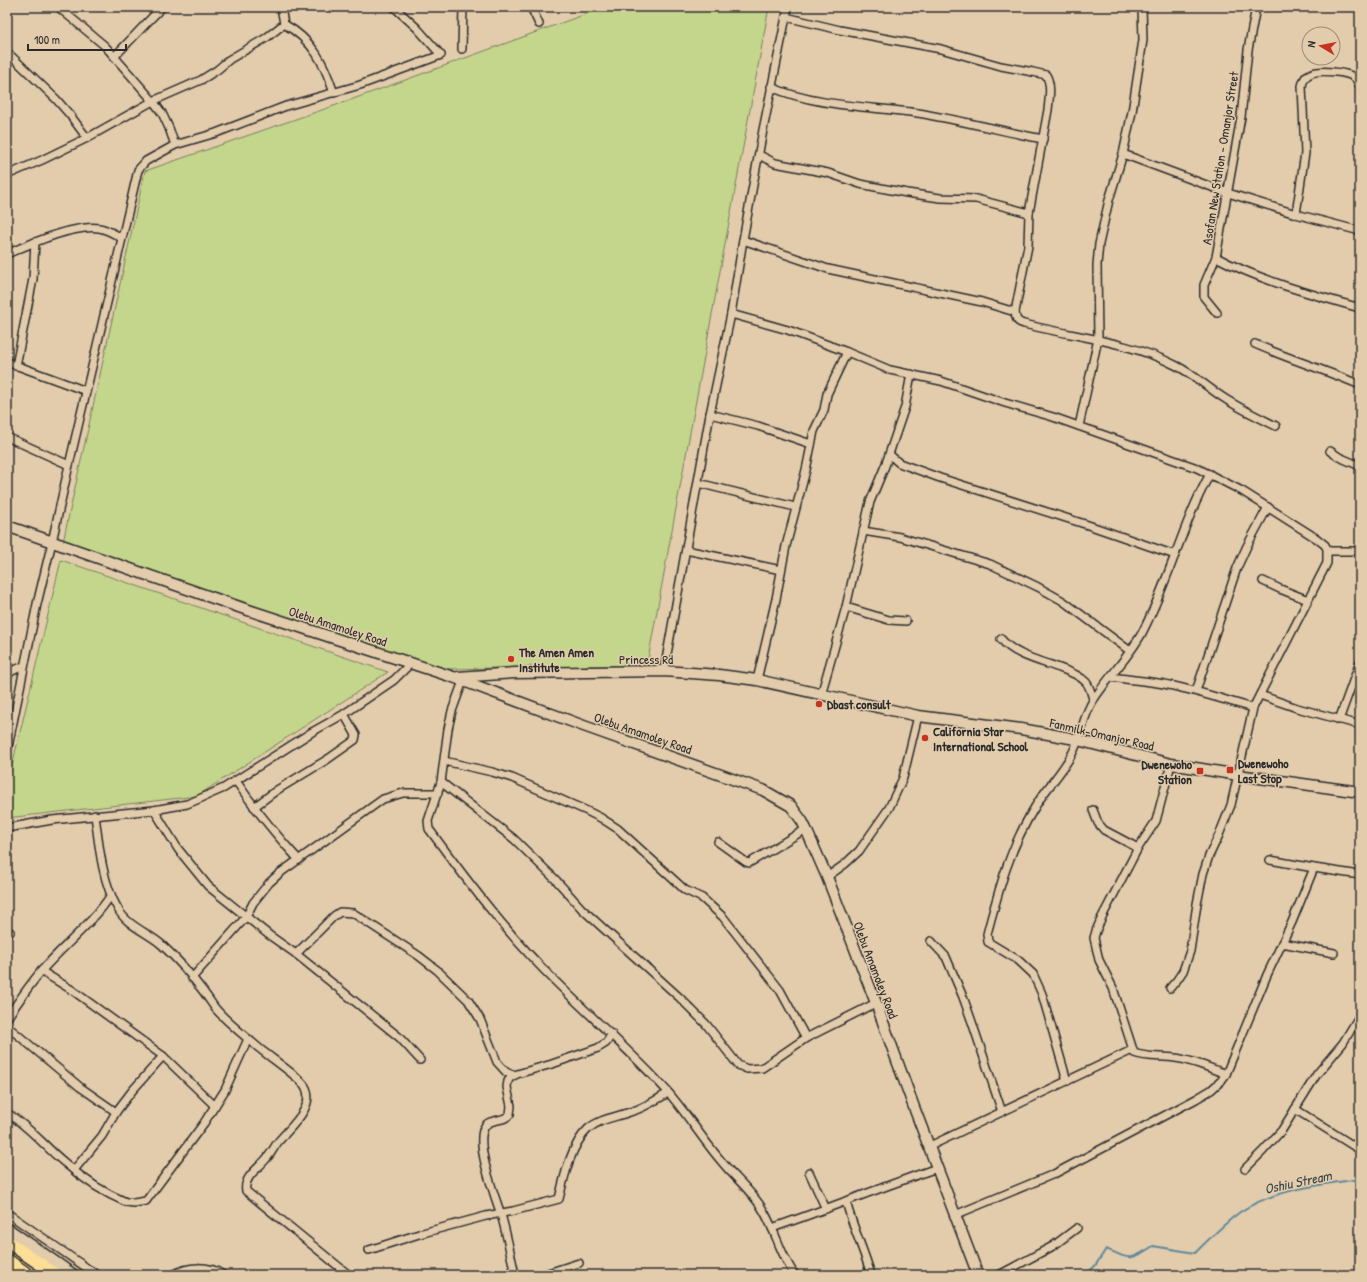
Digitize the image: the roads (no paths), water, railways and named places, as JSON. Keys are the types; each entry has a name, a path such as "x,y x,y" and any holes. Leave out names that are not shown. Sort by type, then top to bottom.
{"main road":[{"path":"7,1234 11,1243 56,1275"},
{"path":"7,1260 28,1275"}],"street":[{"path":"58,7 115,56 162,113 175,145"},
{"path":"115,56 162,7"},
{"path":"281,7 284,24 301,35 310,44 320,59 334,93"},
{"path":"7,752 37,604 138,170 146,161 175,145 216,133 286,106 360,85 441,55 417,28 394,7"},
{"path":"462,7 462,49"},
{"path":"531,7 539,24"},
{"path":"664,671 710,414 731,314 771,87 788,7"},
{"path":"1079,426 1098,339 1097,265 1099,244 1109,200 1123,154 1132,112 1143,40 1142,7"},
{"name":"Asofan New Station - Omanjor Street","path":"1256,7 1248,50 1241,117 1216,257 1237,268 1281,284 1360,308"},
{"path":"786,17 941,49 1001,66 1046,75 1049,80 1049,94 1043,139 1029,213 1028,246 1015,312 1016,319 1018,322 1098,339 1137,350 1178,366 1228,401 1276,426"},
{"path":"7,175 87,138 153,101 201,80 217,70 230,59 266,38 284,24"},
{"path":"7,52 56,99 87,138"},
{"path":"1296,214 1305,153 1302,86 1305,79 1312,72 1327,71 1346,74 1356,78 1360,87"},
{"path":"771,87 785,93 811,100 926,114 1043,139"},
{"path":"1123,154 1228,192 1296,214 1360,231"},
{"path":"759,155 775,163 828,173 860,184 940,198 976,199 1029,213"},
{"path":"7,254 35,242 84,228 103,229 122,238"},
{"path":"743,240 828,269 982,302 1015,312"},
{"path":"16,366 34,280 35,242"},
{"path":"1216,257 1204,285 1204,298 1217,313"},
{"path":"731,314 788,330 890,370 942,381 1079,426 1183,463 1210,474 1268,507 1325,545 1328,551 1327,563 1253,708 1231,806 1209,856 1203,874 1196,904 1190,951 1182,971 1170,988"},
{"path":"1255,344 1360,385"},
{"path":"757,680 795,507 806,470 814,431 824,410 827,394 847,352"},
{"path":"7,362 86,391"},
{"path":"821,695 846,607 870,502 890,455 905,407 911,374"},
{"path":"710,414 758,426 811,444"},
{"path":"7,437 69,465"},
{"path":"1330,451 1338,457 1360,466"},
{"path":"890,455 898,462 940,478 1175,555"},
{"path":"1067,1081 1042,994 1033,974 1018,960 988,942 987,934 1016,841 1036,804 1068,761 1078,740 1088,709 1093,699 1142,633 1161,593 1200,494 1210,474"},
{"path":"698,483 795,507"},
{"path":"1196,691 1238,568 1247,546 1268,507"},
{"name":"Olebu Amamoley Road","path":"7,526 242,608 463,681 763,790 791,806 802,821 827,877 978,1275"},
{"path":"863,530 906,538 990,564 1038,586 1063,601 1130,651"},
{"path":"686,550 781,570"},
{"path":"1328,551 1360,551"},
{"path":"1263,581 1308,600"},
{"path":"846,607 889,620 906,621"},
{"path":"1001,639 1007,647 1024,655 1074,673 1085,681 1090,688 1093,699"},
{"path":"1338,720 1360,662"},
{"path":"7,828 52,820 154,810 187,804 224,788 312,732 344,714 394,680 411,663"},
{"path":"7,664 9,673 24,666"},
{"name":"Princess Rd","path":"453,678 515,673 664,671 703,674 757,680 918,716"},
{"path":"1111,676 1168,684 1253,708"},
{"path":"463,681 452,711 441,782 428,821 429,828 508,932 556,982 612,1034 668,1093 720,1160 755,1198 772,1228 782,1254 795,1275"},
{"path":"1260,695 1290,706 1360,725"},
{"path":"254,807 277,790 328,759 355,740 356,735 344,714"},
{"path":"827,877 845,864 859,851 889,808 903,778 918,716"},
{"name":"Fanmilk-Omanjor Road","path":"918,716 1021,729 1078,740 1171,764 1360,792"},
{"path":"444,761 512,778 587,811 618,829 685,890 702,898 723,917 780,990 806,1038"},
{"path":"1171,764 1156,821 1138,848 1102,917 1094,938 1100,960 1113,988 1132,1050 1136,1054 1176,1058 1226,1074"},
{"path":"236,781 277,836 299,860"},
{"path":"441,782 514,839 556,880 582,909 679,997 706,1024 738,1065 747,1069 762,1068 806,1038 876,1003"},
{"path":"192,978 246,917 254,903 269,883 299,860 383,799 403,793 438,793"},
{"path":"154,810 178,849 208,886 246,917 296,954 399,1037 420,1060"},
{"path":"1093,810 1098,823 1104,830 1138,848"},
{"path":"95,816 100,855 111,895 118,911 130,923 161,944 192,978 216,1008 248,1039 306,1087 308,1097 303,1113 278,1142 266,1159 249,1177 246,1183 246,1190 349,1275"},
{"path":"718,842 748,863 806,829"},
{"path":"1270,860 1360,875"},
{"path":"955,1215 1054,1174 1201,1096 1216,1086 1226,1074 1314,868"},
{"path":"7,1018 41,971 93,919 111,895"},
{"path":"296,954 334,916 340,912 354,913 420,956 468,1000 480,1019 497,1062 506,1072 513,1075"},
{"path":"931,941 946,957 963,997 1002,1112"},
{"path":"1282,943 1334,953"},
{"path":"41,971 72,990 163,1056 215,1106"},
{"path":"1244,1169 1277,1135 1317,1074 1343,1043 1358,1018 1360,1011"},
{"path":"7,1026 80,1087 116,1112"},
{"path":"515,1275 486,1164 482,1137 486,1125 506,1118 510,1114 511,1106 507,1087 508,1081 513,1075 552,1064 598,1048 606,1043 612,1034"},
{"path":"7,1113 32,1132 65,1164 85,1180 126,1202 134,1204 146,1201 164,1179 215,1106 225,1090 248,1039"},
{"path":"930,1146 1132,1050"},
{"path":"74,1170 102,1136 116,1112 132,1091 163,1056"},
{"path":"369,1250 419,1234 559,1199 572,1153 588,1128 608,1119 648,1105 668,1093"},
{"path":"1295,1109 1360,1150"},
{"path":"772,1228 826,1209 877,1188 937,1168"},
{"path":"809,1172 826,1209"},
{"path":"846,1201 871,1275"},
{"path":"7,1213 97,1275"},
{"path":"7,1228 74,1275"},
{"path":"999,1275 1053,1246 1077,1228"},
{"path":"542,1275 579,1263"},
{"path":"173,1275 187,1270 207,1268 223,1275"}],"waterway":[{"name":"Oshiu Stream","path":"1085,1275 1095,1266 1106,1249 1126,1257 1135,1256 1153,1246 1195,1253 1229,1221 1240,1212 1254,1204 1298,1189 1360,1179"}],"place":[{"name":"The Amen Amen Institute","path":"511,659"},
{"name":"Dbast consult","path":"819,704"},
{"name":"California Star International School","path":"925,738"},
{"name":"Dwenewoho Last Stop","path":"1230,770"},
{"name":"Dwenewoho Station","path":"1200,771"}]}
